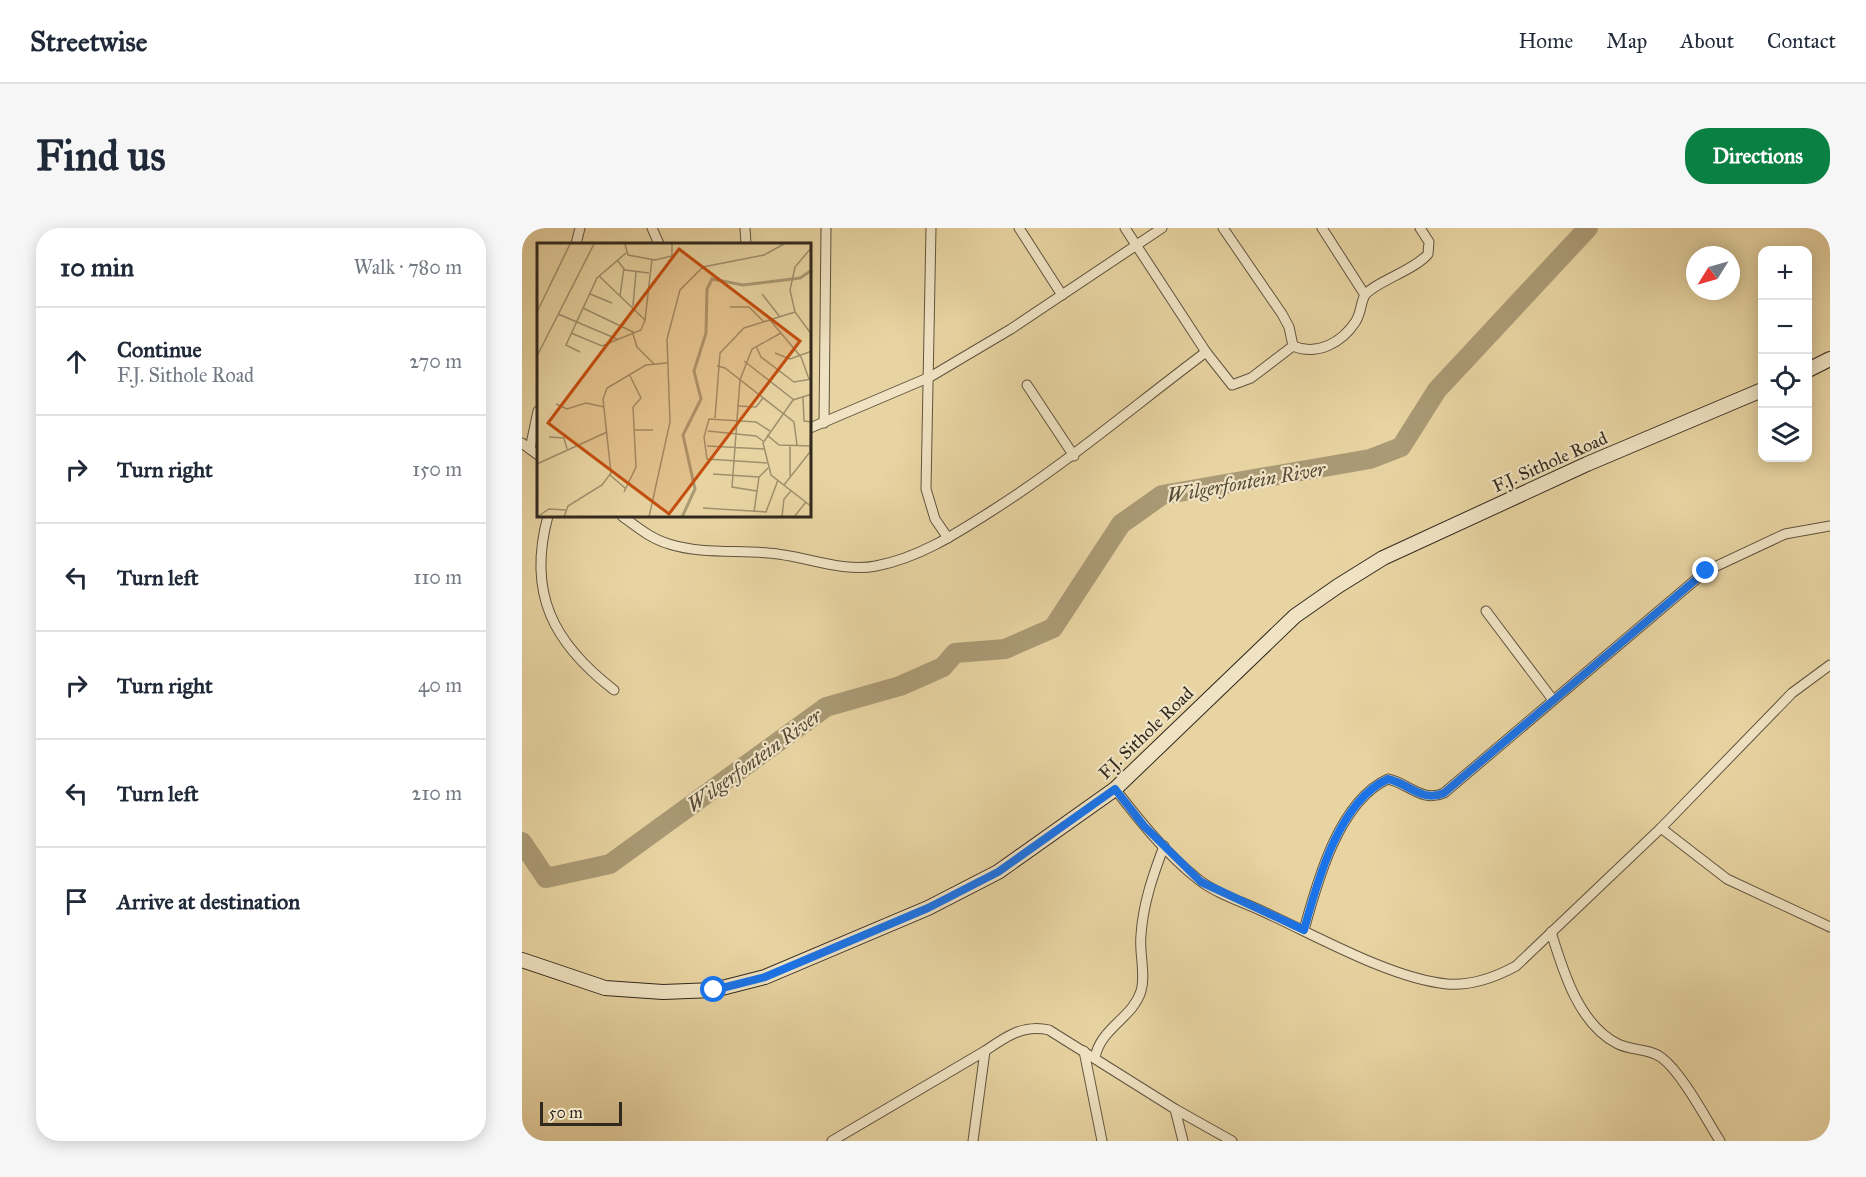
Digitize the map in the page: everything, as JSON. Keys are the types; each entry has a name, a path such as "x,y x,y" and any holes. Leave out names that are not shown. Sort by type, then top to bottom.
{"street":[{"path":"576,243 580,228"},
{"path":"652,228 659,243"},
{"path":"824,423 826,228"},
{"path":"931,228 930,377 926,489 936,519 948,538"},
{"path":"1019,228 1062,295"},
{"path":"1125,228 1229,384 1236,385 1251,378 1293,346"},
{"path":"812,427 930,377 1011,330 1162,228"},
{"path":"1223,228 1282,314 1293,346"},
{"path":"1322,228 1365,295"},
{"path":"1293,346 1309,350 1334,344 1356,321 1365,295 1428,254 1429,242 1420,228"},
{"path":"625,518 645,533 668,544 796,556 852,566 874,567 899,560 919,554 948,538 1074,456 1206,352"},
{"path":"1812,368 1830,359"},
{"path":"1027,385 1074,456"},
{"name":"F.J. Sithole Road","path":"522,960 605,988 663,992 714,990 765,977 928,908 998,872 1115,789 1295,616 1347,580 1383,558 1587,464 1758,392"},
{"path":"530,449 537,416"},
{"path":"548,518 539,573 551,614 564,643 577,659 614,690"},
{"path":"1304,930 1327,859 1353,808 1366,793 1388,779 1416,793 1441,795 1706,571 1785,534 1830,526"},
{"path":"1486,611 1553,700"},
{"path":"1115,789 1164,846 1201,882 1362,958 1427,981 1449,984 1480,982 1496,977 1516,966 1660,828 1792,693 1830,665"},
{"path":"1660,828 1727,879 1830,927"},
{"path":"1095,1058 1098,1043 1135,1003 1142,989 1141,936 1151,880 1164,846"},
{"path":"1551,932 1564,973 1586,1014 1610,1040 1626,1048 1653,1053 1670,1065 1720,1141"},
{"path":"831,1141 1010,1035 1039,1028 1049,1030 1175,1109 1232,1141"},
{"path":"973,1141 985,1051"},
{"path":"1084,1051 1102,1141"},
{"path":"1175,1109 1183,1141"}],"waterway":[{"name":"Wilgerfontein River","path":"522,842 546,878 610,864 826,707 900,686 943,667 955,653 1005,649 1053,628 1121,524 1162,495 1370,459 1401,447 1437,390 1588,228"}],"route":[{"path":"714,990 765,977 928,908 998,872 1115,789 1144,826 1201,882 1304,930 1314,893 1327,859 1353,808 1366,793 1388,779 1416,793 1441,795 1706,571"}]}
